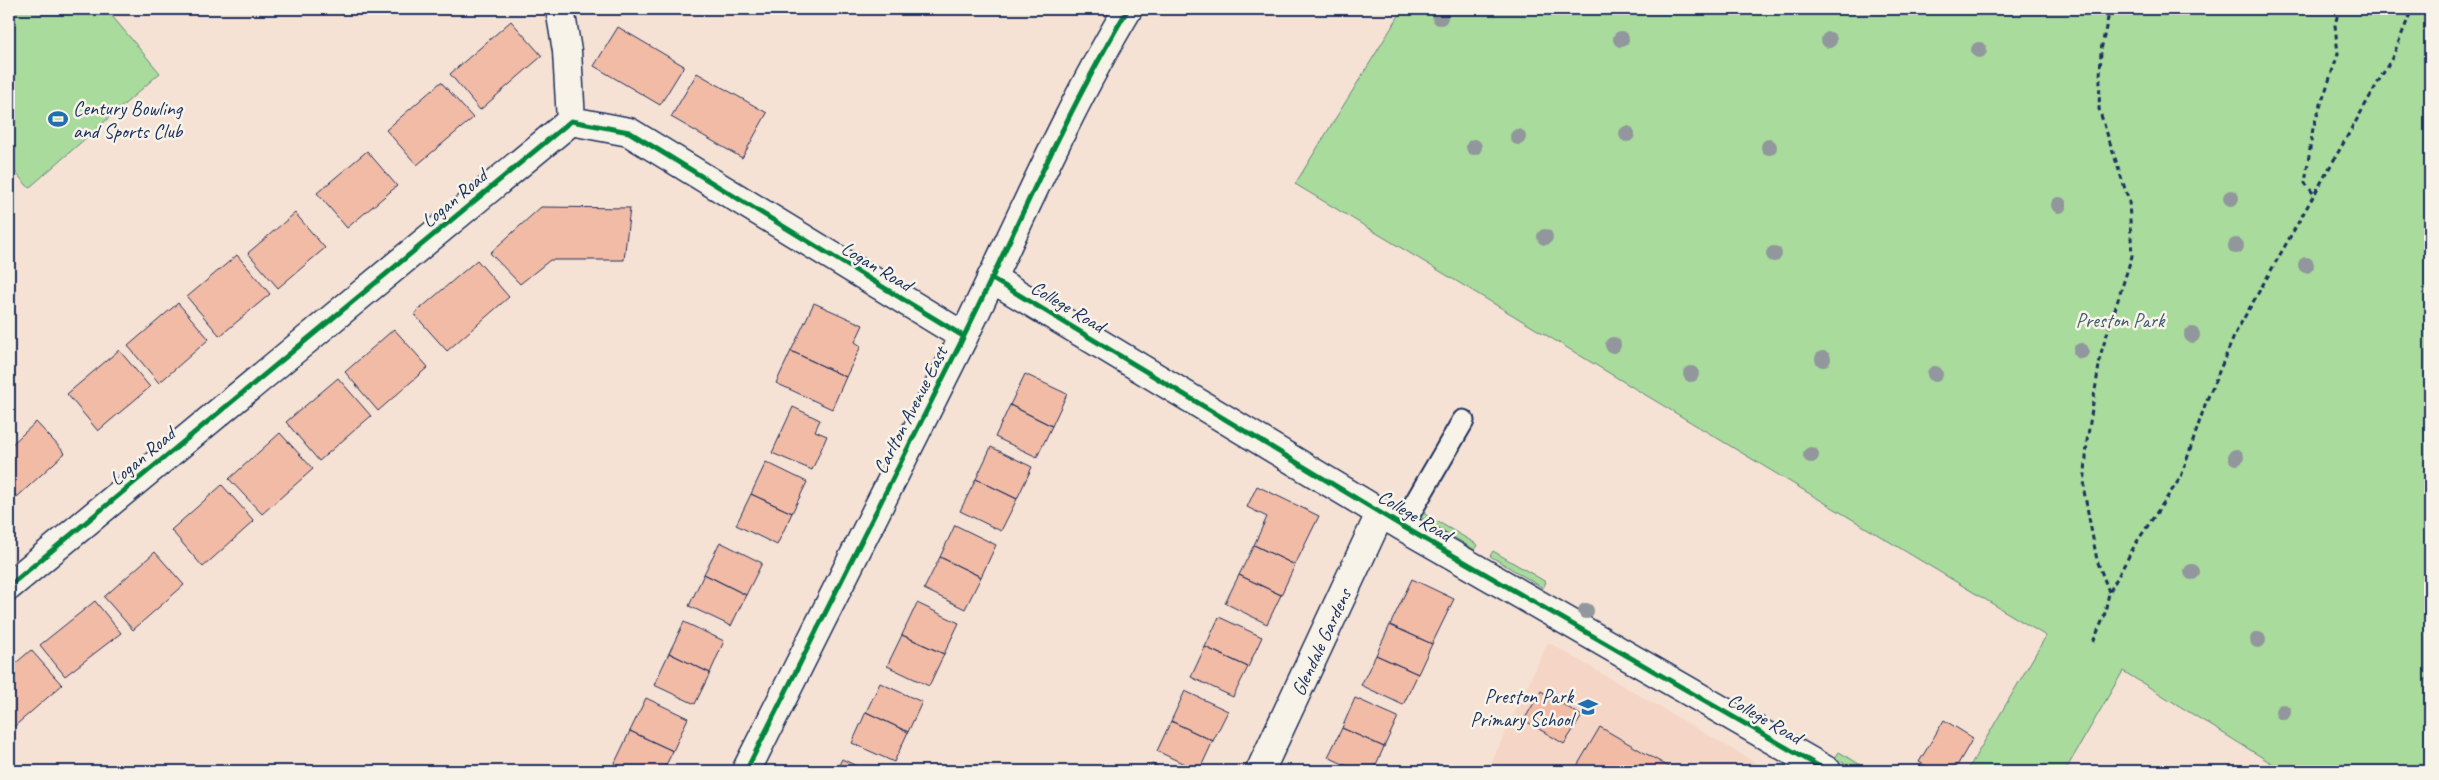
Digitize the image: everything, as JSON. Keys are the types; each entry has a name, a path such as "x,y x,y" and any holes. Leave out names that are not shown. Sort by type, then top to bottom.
{"street":[{"path":"560,9 567,51 571,121"},
{"name":"Carlton Avenue East","path":"746,771 963,336 1059,137 1107,44 1128,9"},
{"name":"Logan Road","path":"9,586 571,121 629,132 963,336"},
{"name":"College Road","path":"991,278 1392,519 1826,771"},
{"name":"Glendale Gardens","path":"1260,771 1392,519"}],"lane":[{"path":"1392,519 1463,421"}],"path":[{"path":"2109,593 2097,560 2084,491 2086,441 2101,353 2132,256 2129,202 2099,109 2101,50 2110,9"},
{"path":"2313,193 2305,183 2306,174 2313,128 2338,54 2334,25 2339,9"},
{"path":"2093,642 2104,617 2109,593 2136,543 2181,477 2206,402 2236,332 2313,193 2393,56 2412,9"}],"shaded area":[{"name":"Preston Park Primary School","path":"1548,642 1770,771 1487,771"}],"green space":[{"name":"Century Bowling and Sports Club","path":"9,9 106,9 160,73 29,188 9,165"},
{"name":"Preston Park","path":"1403,9 2430,9 2430,771 2284,771 2123,671 2065,771 1967,771 2046,636 1295,184"},
{"path":"1423,513 1478,545 1475,550 1420,517"},
{"path":"1493,551 1546,582 1543,588 1490,556"},
{"path":"1839,752 1871,771 1857,771 1835,758"}],"building":[{"path":"511,21 542,56 480,110 450,74"},
{"path":"618,27 684,66 660,105 594,66"},
{"path":"697,73 767,113 742,158 671,117"},
{"path":"441,82 473,118 417,165 386,130"},
{"path":"367,151 397,186 347,228 317,193"},
{"path":"541,207 630,208 624,260 550,260 520,284 490,253"},
{"path":"295,213 325,248 278,288 248,253"},
{"path":"237,255 270,294 220,336 187,297"},
{"path":"477,260 509,297 447,351 414,314"},
{"path":"178,303 209,339 159,383 128,346"},
{"path":"814,303 863,325 855,342 861,346 846,377 791,351"},
{"path":"394,329 428,367 378,411 345,372"},
{"path":"119,350 150,387 98,431 67,394"},
{"path":"791,351 846,377 832,409 776,383"},
{"path":"1025,374 1067,394 1052,426 1010,405"},
{"path":"338,378 371,416 319,461 286,422"},
{"path":"1010,405 1052,426 1037,457 995,437"},
{"path":"793,407 820,420 815,431 827,436 812,470 772,453"},
{"path":"36,422 65,453 17,497 9,488 9,447"},
{"path":"280,433 313,469 262,514 229,479"},
{"path":"991,447 1032,467 1017,499 976,479"},
{"path":"766,462 807,482 792,513 751,494"},
{"path":"976,479 1017,499 1001,531 960,511"},
{"path":"222,485 254,521 203,567 171,530"},
{"path":"1257,486 1319,516 1295,565 1254,545 1267,517 1247,507"},
{"path":"751,494 792,513 777,545 736,525"},
{"path":"955,525 996,545 981,577 940,557"},
{"path":"720,542 762,563 746,595 704,574"},
{"path":"1254,545 1295,565 1281,595 1239,575"},
{"path":"155,552 184,585 133,630 104,597"},
{"path":"940,557 981,577 965,609 924,589"},
{"path":"704,574 746,595 731,626 689,606"},
{"path":"1239,575 1281,595 1267,624 1225,603"},
{"path":"1412,579 1454,599 1432,644 1390,625"},
{"path":"95,601 121,633 65,676 40,645"},
{"path":"917,603 959,623 944,654 902,635"},
{"path":"1219,617 1262,637 1248,667 1205,647"},
{"path":"684,622 724,641 710,673 669,653"},
{"path":"1390,625 1432,644 1418,674 1376,655"},
{"path":"902,635 944,654 929,686 887,666"},
{"path":"1205,647 1248,667 1233,697 1191,677"},
{"path":"31,650 62,685 9,731 9,669"},
{"path":"669,653 710,673 695,704 654,685"},
{"path":"1376,655 1418,674 1403,705 1361,685"},
{"path":"880,683 922,702 908,732 866,712"},
{"path":"1185,691 1228,711 1213,741 1171,721"},
{"path":"1541,691 1582,716 1564,744 1524,720"},
{"path":"646,698 688,718 673,751 630,731"},
{"path":"1355,698 1398,717 1384,747 1342,728"},
{"path":"866,712 908,732 894,762 852,743"},
{"path":"1944,720 1973,738 1954,771 1935,771 1919,762"},
{"path":"1171,721 1213,741 1199,771 1157,751"},
{"path":"1600,727 1676,771 1574,771"},
{"path":"1342,728 1384,747 1373,771 1358,771 1328,757"},
{"path":"630,731 673,751 663,771 611,771"},
{"path":"842,759 867,771 836,771"},
{"path":"1152,764 1168,771 1148,771"}],"cycle path":[{"path":"746,771 963,338 1062,130 1128,9"},
{"path":"9,586 571,121 629,132 963,336"},
{"path":"991,278 1402,526 1827,771"}],"place":[{"name":"Century Bowling and Sports Club","path":"58,119"},
{"name":"Preston Park Primary School","path":"1588,707"}]}
